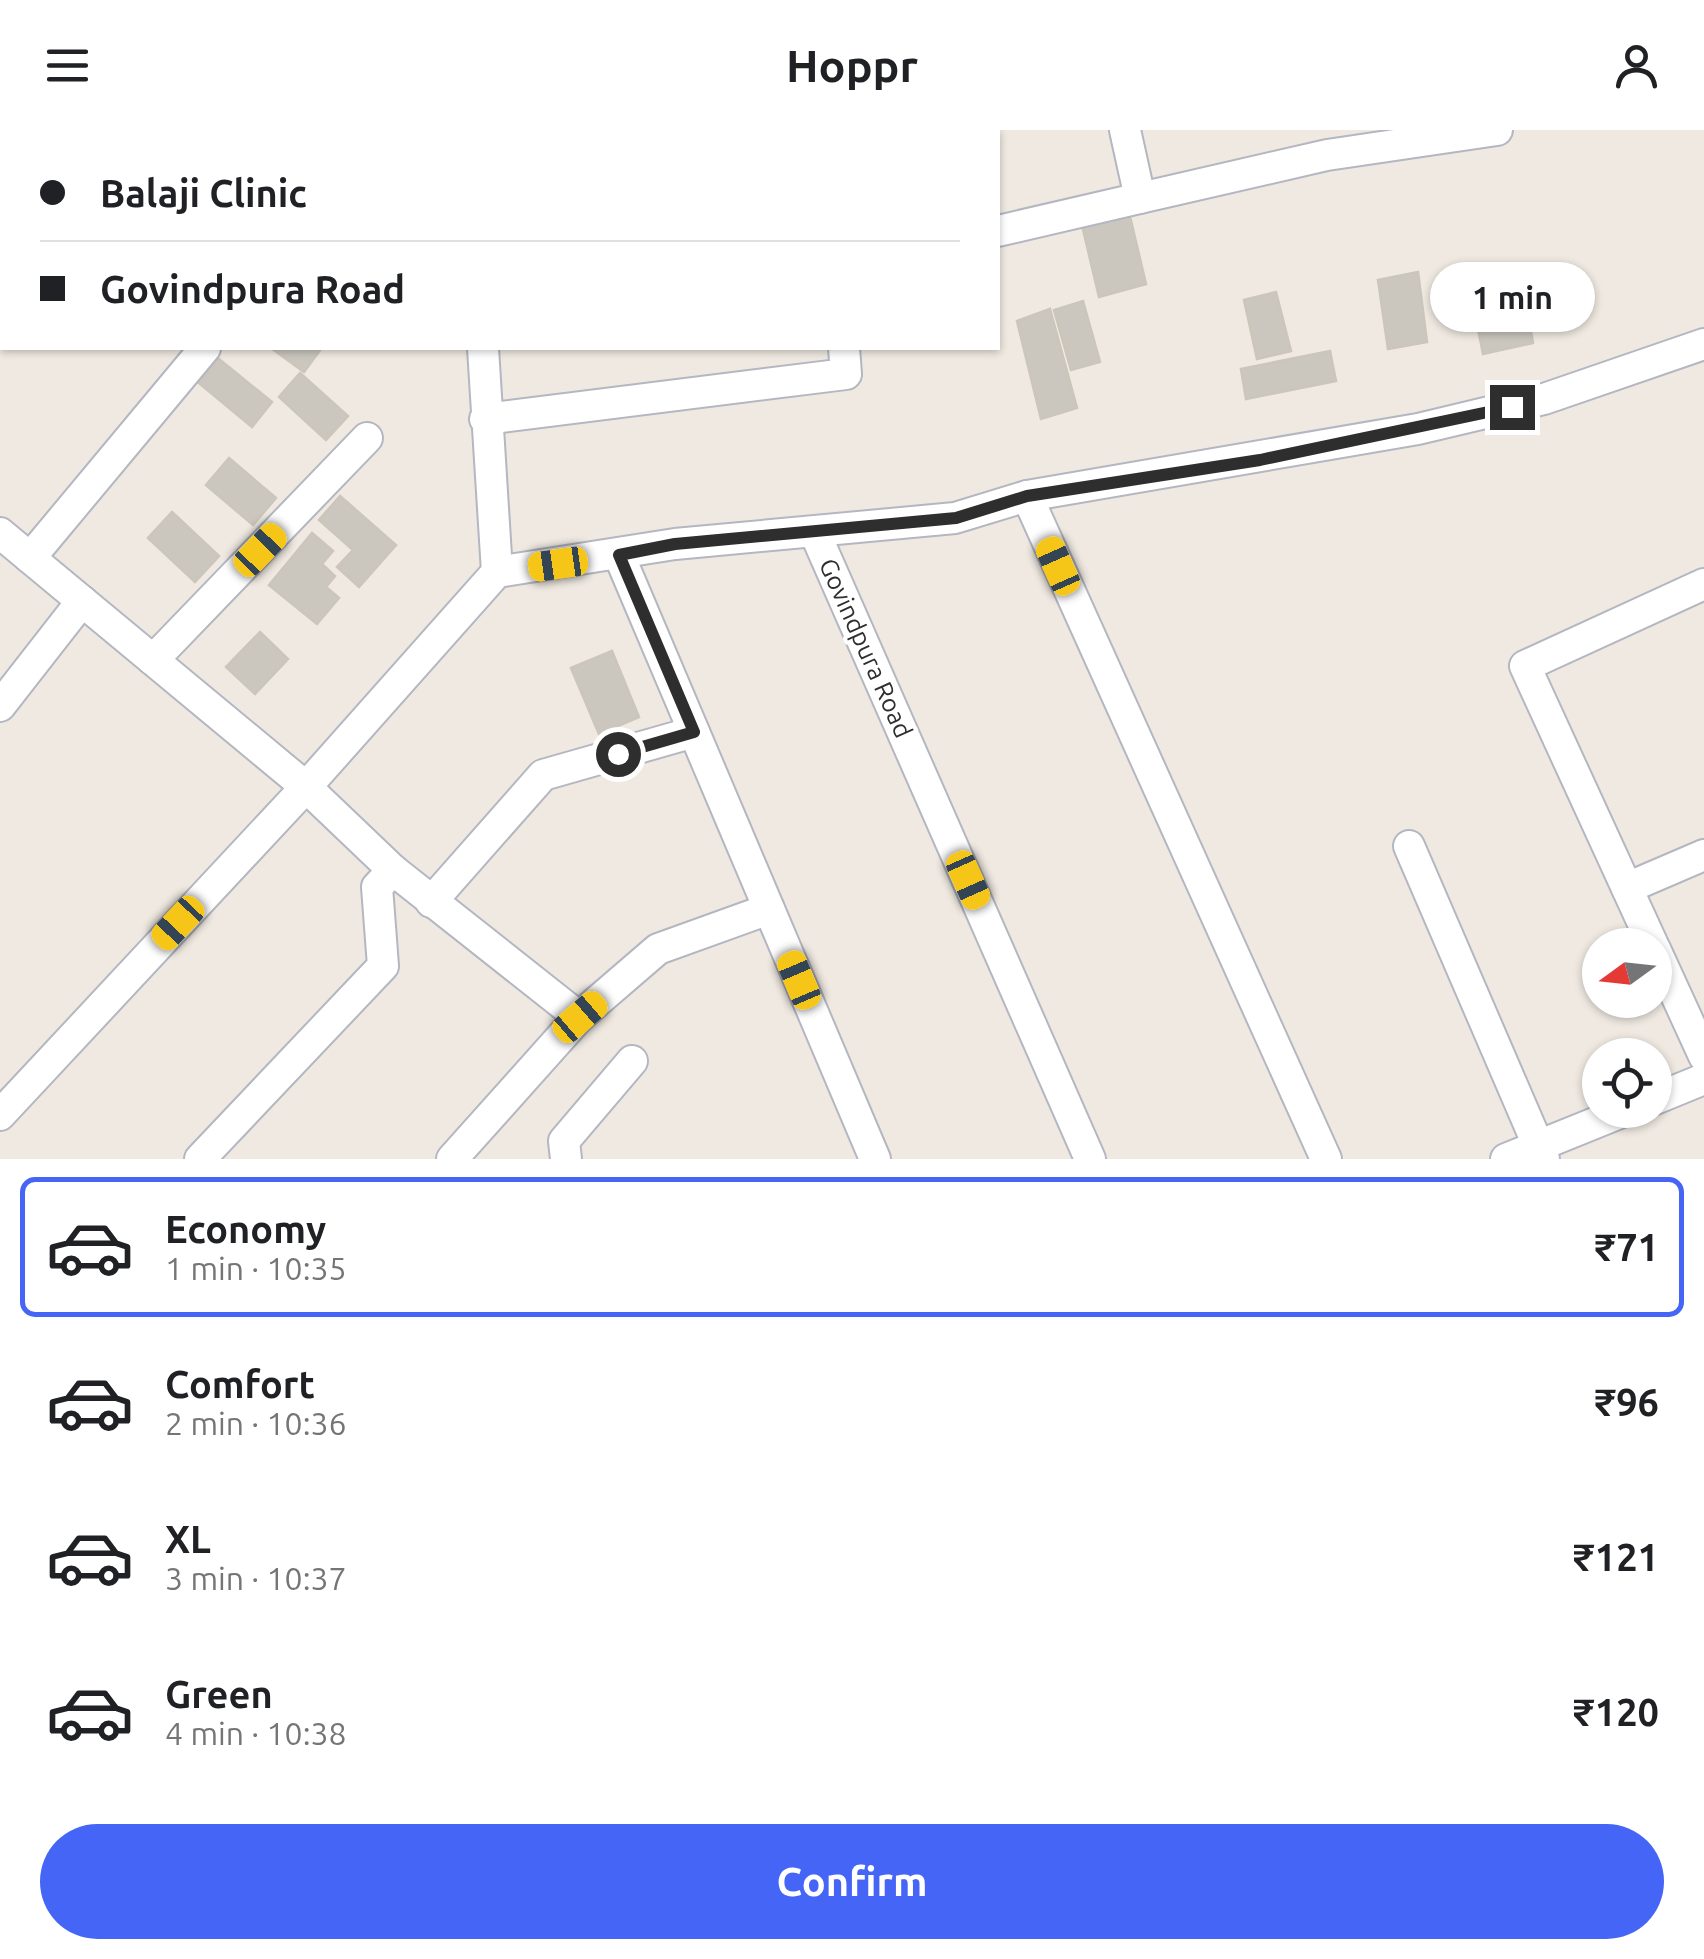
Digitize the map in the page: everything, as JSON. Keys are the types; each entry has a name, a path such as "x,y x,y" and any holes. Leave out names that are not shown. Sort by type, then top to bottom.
{"street":[{"path":"1125,130 1140,198"},
{"path":"1000,231 1327,156 1497,130"},
{"name":"Govindpura Road","path":"1090,1159 815,533 956,518 1027,496 1170,476 1418,429 1544,399 1704,344"},
{"path":"30,558 202,350"},
{"path":"482,350 497,572"},
{"path":"485,418 846,374 844,350"},
{"path":"153,660 367,438"},
{"path":"1027,496 1326,1159"},
{"path":"0,533 306,786 431,902 580,1017"},
{"path":"0,1115 306,786 497,572 675,544 815,533"},
{"path":"619,555 875,1159"},
{"path":"1645,928 1524,666 1704,584"},
{"path":"0,706 82,601"},
{"path":"431,902 543,776 694,732"},
{"path":"1410,846 1541,1152"},
{"path":"1627,888 1704,854"},
{"path":"200,1159 382,966 377,887 393,870"},
{"path":"452,1159 580,1017 658,948 769,909"},
{"path":"1672,986 1704,1056"},
{"path":"566,1159 564,1141 632,1061"},
{"path":"1672,1091 1704,1078"},
{"path":"1506,1159 1541,1152 1590,1128"}],"building":[{"path":"1128,208 1146,284 1099,297 1081,221"},
{"path":"1520,268 1533,343 1483,354 1468,279"},
{"path":"1418,272 1427,342 1388,349 1378,280"},
{"path":"1276,292 1291,351 1257,359 1244,300"},
{"path":"1083,301 1100,362 1071,370 1054,310"},
{"path":"1050,309 1077,408 1041,419 1017,321"},
{"path":"274,350 320,350 304,372"},
{"path":"1330,351 1336,381 1246,399 1241,369"},
{"path":"219,359 272,402 252,427 199,383"},
{"path":"300,373 348,416 326,440 279,397"},
{"path":"229,458 276,498 253,525 206,485"},
{"path":"340,496 396,545 359,587 337,567 353,550 319,520"},
{"path":"172,512 219,556 195,582 148,538"},
{"path":"312,533 333,551 322,564 335,576 326,587 339,598 317,624 269,585"},
{"path":"260,632 288,659 255,694 226,667"},
{"path":"612,651 639,717 599,734 571,668"}],"route":[{"path":"618,754 694,732 619,555 675,544 956,518 1027,496 1260,460 1512,407"}]}
